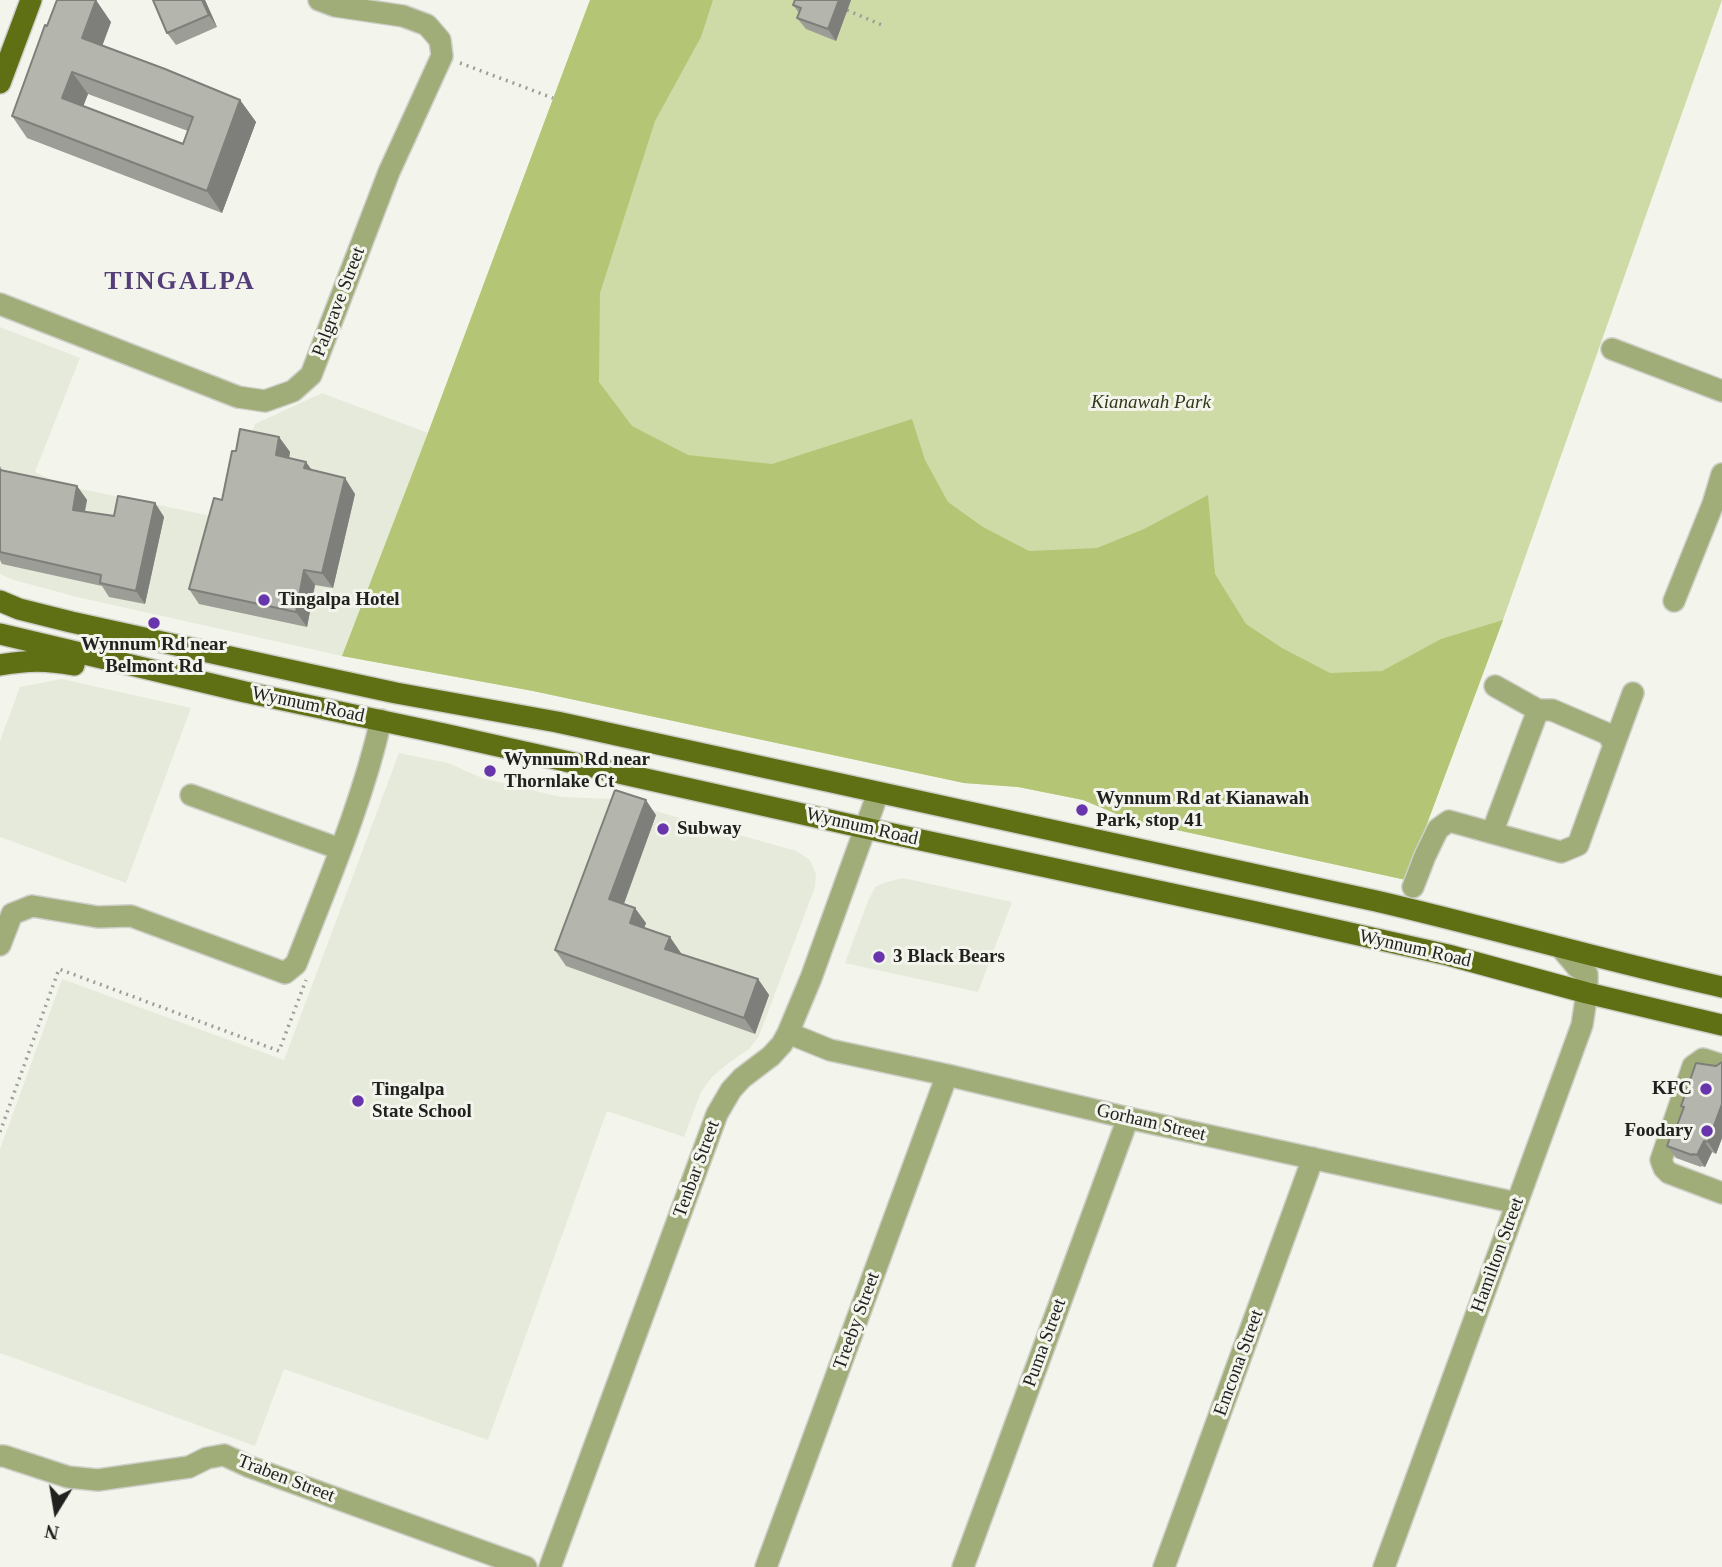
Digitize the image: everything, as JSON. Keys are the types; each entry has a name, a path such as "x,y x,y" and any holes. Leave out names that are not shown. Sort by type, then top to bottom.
{"main road":[{"path":"0,83 31,0"},
{"name":"Wynnum Road","path":"0,601 61,620 317,677 557,722 1442,916 1722,987"},
{"name":"Wynnum Road","path":"0,634 177,677 1256,912 1448,956 1722,1025"},
{"path":"0,665 50,660 118,673 177,677"},
{"path":"1238,872 1234,889 1256,912"}],"street":[{"path":"319,0 335,6 403,16 427,25 440,40 442,57"},
{"name":"Palgrave Street","path":"0,304 238,397 265,401 293,391 311,375 389,172 442,57"},
{"path":"1612,349 1722,391"},
{"path":"1722,474 1680,600 1722,503"},
{"path":"1496,686 1538,710 1552,710 1608,734 1614,745"},
{"path":"1413,887 1424,856 1438,829 1449,821 1561,852 1578,845 1633,693"},
{"path":"1492,833 1538,710"},
{"path":"0,945 12,914 32,906 98,917 131,916 285,973 296,964 344,839 369,768 382,720"},
{"name":"Tenbar Street","path":"550,1567 717,1114 731,1090 771,1056 789,1033 878,793"},
{"path":"191,795 344,839"},
{"path":"1561,948 1577,967 1587,974 1587,993"},
{"name":"Hamilton Street","path":"1384,1567 1583,1025 1587,993"},
{"name":"Gorham Street","path":"789,1033 830,1050 1517,1203"},
{"path":"1722,1065 1703,1059 1693,1066 1661,1160 1670,1173 1722,1194"},
{"name":"Treeby Street","path":"766,1567 947,1075"},
{"name":"Puma Street","path":"963,1567 1128,1118"},
{"name":"Emcona Street","path":"1164,1567 1313,1158"},
{"name":"Traben Street","path":"0,1456 68,1477 98,1480 189,1467 207,1458 224,1455 250,1467 526,1567"}],"path":[{"path":"848,10 884,26"},
{"path":"442,57 553,98"},
{"path":"0,1132 59,969"}],"shaded area":[{"path":"0,327 80,358 35,472 62,485 221,518 255,424 322,393 428,433 342,656 77,597 0,574"},
{"path":"62,679 191,708 126,883 0,837 0,741 20,687"},
{"name":"Tingalpa State School","path":"399,753 448,763 482,778 561,797 613,799 796,851 810,860 816,874 815,887 759,1036 749,1049 712,1077 701,1092 684,1137 607,1111 488,1440 284,1369 255,1446 0,1353 0,1149 62,979 284,1060"},
{"path":"903,878 1012,902 978,992 845,963 875,887"}],"green space":[{"name":"Kianawah Park","path":"590,0 1722,0 1503,620 1406,880 1131,820 1083,800 1018,787 964,783 533,691 342,656"},
{"path":"590,0 713,0 701,37 655,121 600,293 599,382 632,426 688,455 772,464 912,419 925,460 948,502 983,527 1029,551 1097,548 1144,529 1208,495 1215,574 1246,624 1282,648 1330,673 1382,671 1441,639 1503,620 1406,880 1131,820 1083,800 1018,787 964,783 533,691 342,656"}],"building":[{"path":"57,0 96,0 82,38 240,100 207,191 12,116 45,25 47,26","holes":["72,72 193,117 183,144 62,98"]},
{"path":"153,0 202,0 209,15 167,33"},
{"path":"795,0 839,0 828,29 797,18 801,8 793,5"},
{"path":"240,429 279,437 276,455 306,462 304,468 345,478 322,573 304,570 296,612 189,589 214,498 222,500 232,451 236,451"},
{"path":"0,470 77,486 73,510 114,516 118,496 155,503 136,591 100,583 101,575 0,552"},
{"path":"615,790 646,800 609,899 635,908 630,923 670,937 665,949 758,979 744,1018 555,950"},
{"path":"1722,1062 1722,1104 1708,1142 1704,1141 1697,1155 1667,1146 1684,1107 1681,1106 1696,1063 1716,1066"}],"place":[{"name":"Tingalpa Hotel","path":"264,600"},
{"name":"Wynnum Rd near Belmont Rd","path":"154,623"},
{"name":"Wynnum Rd near Thornlake Ct","path":"490,771"},
{"name":"Wynnum Rd at Kianawah Park, stop 41","path":"1082,810"},
{"name":"Subway","path":"663,829"},
{"name":"3 Black Bears","path":"879,957"},
{"name":"KFC","path":"1706,1089"},
{"name":"Tingalpa State School","path":"358,1101"},
{"name":"Foodary","path":"1707,1131"}],"district":[{"name":"TINGALPA","path":"180,282"}]}
